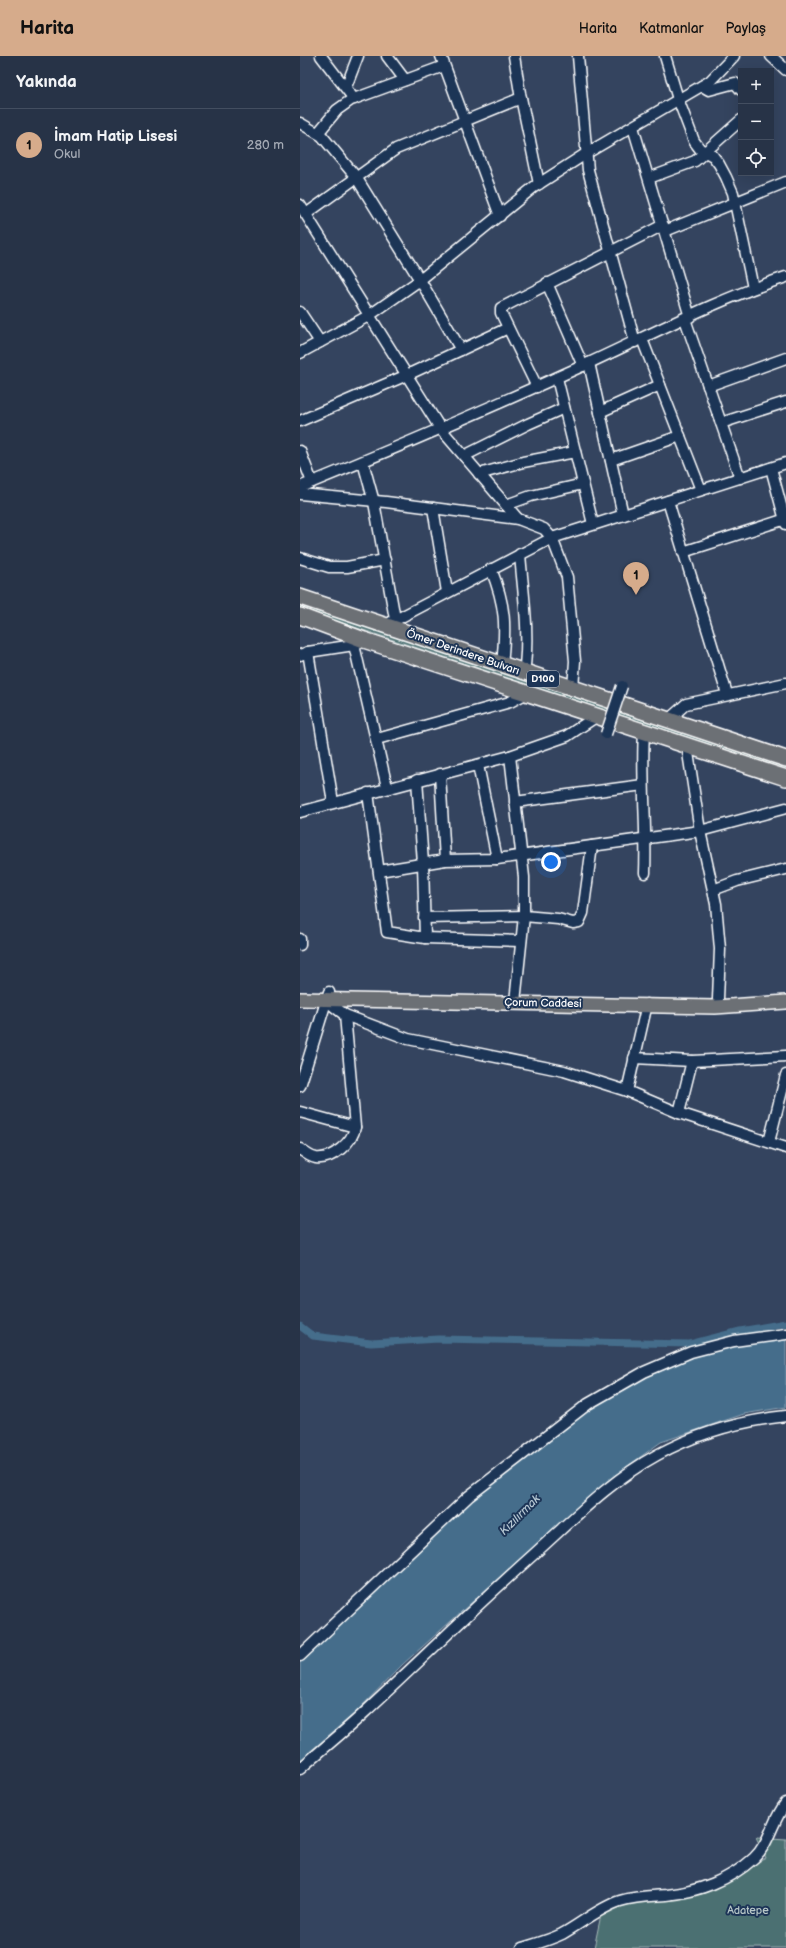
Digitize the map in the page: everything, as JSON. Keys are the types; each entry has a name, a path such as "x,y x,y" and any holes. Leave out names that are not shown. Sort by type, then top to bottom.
{"highway":[{"name":"Ömer Derindere Bulvarı","path":"300,597 389,622 524,673 786,759"},
{"name":"Ömer Derindere Bulvarı","path":"300,616 359,642 527,693 786,778"}],"main road":[{"name":"Çorum Caddesi","path":"300,990 328,996"},
{"name":"Çorum Caddesi","path":"300,999 328,996 718,998 786,994"},
{"name":"Çorum Caddesi","path":"515,998 715,1007 786,1002"}],"street":[{"path":"321,56 354,99"},
{"path":"346,87 358,56"},
{"path":"387,56 405,80"},
{"path":"514,56 539,184"},
{"path":"578,56 588,170 638,340 660,385 701,490"},
{"path":"665,56 678,99 694,141 712,156 726,177 735,203 753,288"},
{"path":"300,353 370,315 420,280 539,184 710,81 734,56"},
{"path":"771,56 786,70"},
{"path":"318,133 337,110 354,99 405,80 443,61 500,216"},
{"path":"702,86 709,90 735,83 738,86"},
{"path":"306,214 396,149 521,98"},
{"path":"300,122 322,136 356,178 420,280 461,350"},
{"path":"649,178 695,161 738,123"},
{"path":"633,127 664,228 708,386 740,478"},
{"path":"537,387 501,313 501,308 611,251 664,228 735,203 786,182"},
{"path":"300,205 440,428 518,519"},
{"path":"300,487 363,462 537,387 688,318 723,300 786,277"},
{"path":"547,283 586,364 600,412 623,515"},
{"path":"300,312 320,342"},
{"path":"300,421 408,375 508,328"},
{"path":"708,386 786,358"},
{"path":"557,378 593,524"},
{"path":"600,412 660,385"},
{"path":"721,423 786,402"},
{"path":"464,456 564,408"},
{"path":"611,460 680,436"},
{"path":"300,451 312,482"},
{"path":"480,474 523,462 575,452"},
{"path":"363,462 374,502 384,560 389,622 552,538 786,463"},
{"path":"683,552 785,521 771,468"},
{"path":"506,505 531,496 583,484"},
{"path":"300,494 433,508 518,519 544,529 552,538 567,577 575,661 573,688"},
{"path":"668,501 727,694"},
{"path":"433,508 447,592"},
{"path":"520,554 527,636 527,655 524,673"},
{"path":"300,558 329,567 347,567 384,560"},
{"path":"491,569 500,591 505,618 502,665"},
{"path":"333,802 304,654 359,642 376,739 387,787"},
{"path":"667,721 686,704 727,694 786,683"},
{"path":"606,734 622,686"},
{"path":"376,739 510,702 527,693"},
{"path":"300,812 387,787 510,756 567,736 597,716"},
{"path":"644,732 642,762 646,838 645,873"},
{"path":"688,746 700,831 716,904 720,949 718,998"},
{"path":"510,756 524,877 524,916 515,998"},
{"path":"478,764 497,859"},
{"path":"440,774 445,860"},
{"path":"417,780 423,863 425,938"},
{"path":"515,802 643,785"},
{"path":"368,793 387,932 425,938 521,941"},
{"path":"379,871 445,860 497,859 522,856 700,831 786,808"},
{"path":"424,918 524,916 558,919 574,923 579,922 583,913 592,846"},
{"path":"713,890 737,881 786,869"},
{"path":"300,939 300,945"},
{"path":"328,996 345,1015 408,1039 564,1070 627,1091 679,1113 786,1148"},
{"path":"300,1086 328,996"},
{"path":"627,1091 647,1004"},
{"path":"300,1149 308,1155 324,1158 343,1147 354,1134 355,1127 345,1015"},
{"path":"634,1058 692,1061 786,1056"},
{"path":"679,1113 692,1061"},
{"path":"769,1142 786,1074"},
{"path":"300,1112 355,1127"},
{"path":"300,1656 469,1496 588,1404 644,1372 691,1352 734,1341 786,1334"},
{"path":"300,1769 364,1713 481,1601 584,1510 630,1473 656,1455 695,1437 743,1423 786,1416"},
{"path":"522,1948 561,1934 597,1911 621,1900 693,1890 712,1884 728,1876 760,1852 774,1819 786,1803"}],"green space":[{"path":"300,604 786,765 786,770 300,609"},
{"name":"Adatepe","path":"756,1837 786,1839 786,1948 594,1948 601,1915 622,1905 695,1895 766,1858"}],"water":[{"name":"Kızılırmak","path":"786,1334 786,1407 744,1414 661,1442 607,1481 402,1665 355,1713 300,1760 300,1656 469,1496 588,1404 667,1361"}],"waterway":[{"path":"300,1326 313,1336 371,1343 439,1339 690,1344 740,1331 786,1323"}],"place":[{"name":"İmam Hatip Lisesi","path":"636,595"}]}
